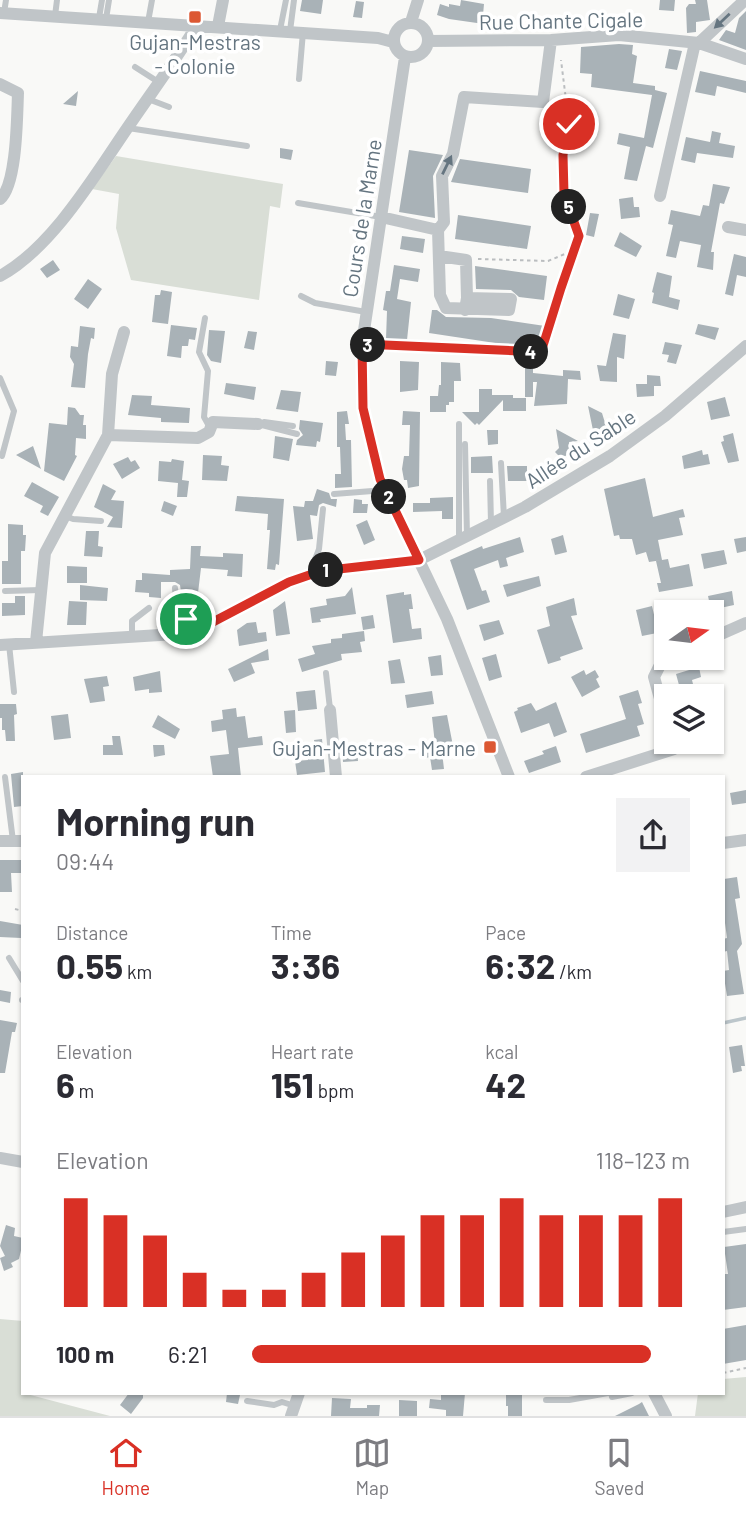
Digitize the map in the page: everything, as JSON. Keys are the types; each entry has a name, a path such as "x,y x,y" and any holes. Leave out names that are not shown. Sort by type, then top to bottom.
{"street":[{"path":"218,26 223,0"},
{"path":"411,23 418,0"},
{"path":"660,195 697,43 745,0"},
{"path":"4,9 55,16 378,37 393,42"},
{"path":"405,23 421,26 428,41 421,54 405,57 397,51 393,42 396,31 405,23"},
{"path":"0,276 30,254 71,209 197,25"},
{"name":"Rue Chante Cigale","path":"428,41 619,35 697,43 746,59"},
{"path":"439,256 466,260 466,304 446,308 440,295 438,230 444,222 442,176 453,154 464,97 543,102 555,39"},
{"name":"Cours de la Marne","path":"405,57 362,344 363,408 380,479 457,644 508,775"},
{"path":"0,84 18,93 12,169 5,195 0,199"},
{"path":"381,217 438,230"},
{"path":"728,227 746,230"},
{"path":"36,642 45,553 108,435 112,374 124,332"},
{"name":"Allée du Sable","path":"192,633 289,582 316,573 419,560 504,517 610,456 665,416 746,346"},
{"path":"108,435 198,438 209,432 213,422 258,424"},
{"path":"724,632 746,622"},
{"path":"4,645 192,633"},
{"path":"330,710 336,775"},
{"path":"592,775 658,754"},
{"path":"725,843 746,840"},
{"path":"0,1157 21,1162"},
{"path":"725,1210 746,1207"},
{"path":"655,1395 666,1416"}],"lane":[{"path":"55,16 57,0"},
{"path":"102,0 103,18"},
{"path":"103,18 109,0"},
{"path":"148,22 152,0"},
{"path":"286,0 299,79"},
{"path":"291,31 294,0"},
{"path":"135,67 159,83"},
{"path":"148,99 169,107"},
{"path":"127,128 247,146"},
{"path":"298,203 381,217"},
{"path":"301,296 315,303 366,312"},
{"path":"205,318 199,352 208,371 204,417 210,428"},
{"path":"0,378 14,411 2,456"},
{"path":"258,424 264,422 293,426"},
{"path":"258,424 297,434"},
{"path":"459,424 463,538"},
{"path":"463,538 465,444"},
{"path":"501,463 504,517"},
{"path":"490,481 491,523"},
{"path":"334,494 385,490"},
{"path":"316,573 314,562 319,549 323,509"},
{"path":"65,516 101,521"},
{"path":"175,588 176,601 192,633"},
{"path":"5,590 41,590"},
{"path":"131,638 132,621 149,608"},
{"path":"4,645 14,692"},
{"path":"326,673 330,710"},
{"path":"5,777 12,841"},
{"path":"9,958 21,978"},
{"path":"725,1232 746,1229"},
{"path":"546,1400 569,1400 598,1395"},
{"path":"247,1402 274,1405 282,1402 295,1405"}],"path":[{"path":"362,344 541,352 579,236 564,194 563,155 569,124 555,39"},
{"path":"466,260 548,261 574,250"},
{"path":"15,909 21,910"},
{"path":"725,1373 746,1368"}],"shaded area":[{"path":"116,156 283,184 280,208 270,206 259,300 131,280 116,228 119,194 92,189"},
{"path":"0,1319 21,1321 21,1395 31,1395 110,1416 0,1416"},
{"path":"746,1377 746,1416 695,1416 698,1395 725,1395 725,1379"}],"building":[{"path":"302,0 323,0 321,14 300,11"},
{"path":"461,0 484,4 483,15 500,17 498,26 437,15 440,4 460,6"},
{"path":"660,0 675,0 674,11 659,10"},
{"path":"695,0 707,0 710,20 696,22 696,32 687,33 686,8 689,4 696,4"},
{"path":"356,1 364,2 362,18 353,17"},
{"path":"746,11 746,50 719,40 726,30 735,33 739,18"},
{"path":"633,45 632,54 637,56 633,83 655,86 655,90 667,93 653,148 646,146 637,181 624,179 630,147 617,144 619,133 644,138 652,95 591,87 592,74 580,73 581,47"},
{"path":"669,49 682,51 677,70 665,68"},
{"path":"700,71 746,81 746,93 717,86 715,96 695,92"},
{"path":"78,91 76,106 63,104"},
{"path":"712,131 721,133 719,143 735,146 733,158 697,153 695,163 681,160 686,137 710,142"},
{"path":"280,148 293,150 291,160 280,158"},
{"path":"409,150 443,155 433,176 435,218 399,212"},
{"path":"460,159 531,169 528,193 451,182"},
{"path":"713,184 730,187 724,204 720,203 711,252 714,252 713,270 697,267 701,245 680,241 676,258 666,256 673,225 668,224 671,210 700,216 703,205 709,206"},
{"path":"633,197 634,207 639,207 640,217 621,219 619,199"},
{"path":"590,213 599,214 594,237 586,235"},
{"path":"458,215 531,226 527,249 455,239"},
{"path":"620,232 642,246 636,257 614,246"},
{"path":"402,236 425,239 423,253 400,249"},
{"path":"734,254 746,257 746,277 737,275 733,296 725,294"},
{"path":"53,260 60,270 47,278 40,269"},
{"path":"394,265 420,269 418,282 400,279 397,299 411,302 407,340 386,339 387,311 383,310 386,291 390,291"},
{"path":"475,266 547,276 544,300 519,297 511,290 476,289"},
{"path":"657,272 672,276 669,297 680,300 678,310 652,303"},
{"path":"88,279 102,289 88,309 74,299"},
{"path":"161,290 172,292 168,324 152,322 155,295 160,295"},
{"path":"618,294 635,299 629,319 613,315"},
{"path":"432,310 437,310 446,317 491,318 545,326 542,350 429,333"},
{"path":"698,324 719,328 715,340 695,334"},
{"path":"171,325 197,328 195,340 189,339 188,346 182,346 181,358 167,356"},
{"path":"80,326 95,328 88,354 85,388 71,387 74,364 70,357 71,346 78,347"},
{"path":"209,330 225,331 221,363 211,361 207,355"},
{"path":"248,331 257,332 254,350 244,348"},
{"path":"613,333 626,335 624,359 617,357 617,382 600,381 597,365 606,366"},
{"path":"665,342 682,345 676,364 667,362 669,355 662,354"},
{"path":"326,361 338,362 336,376 325,375"},
{"path":"400,361 419,362 418,390 400,392"},
{"path":"441,362 460,363 461,381 454,381 454,402 446,405 446,412 430,412 430,396 438,396 441,385"},
{"path":"525,367 533,368 533,373 563,376 563,370 580,371 581,380 568,379 567,404 534,406 537,382 533,382 533,397 525,397"},
{"path":"647,375 660,376 661,386 654,386 654,396 637,397 636,384 647,384"},
{"path":"226,383 256,387 254,400 224,394"},
{"path":"479,389 492,389 492,395 526,398 526,411 503,411 503,400 479,425 475,425 462,412 479,412"},
{"path":"281,390 301,392 298,412 276,409"},
{"path":"132,395 152,396 151,405 190,408 189,423 161,422 161,418 128,415"},
{"path":"725,397 730,416 711,420 707,402"},
{"path":"588,406 602,413 609,436 595,440"},
{"path":"68,407 75,408 80,415 84,415 86,439 76,438 77,456 64,481 44,471 49,423 67,425"},
{"path":"347,411 349,424 345,424 346,440 351,440 352,487 335,488 335,474 341,474 340,447 337,447 337,412"},
{"path":"403,411 420,412 419,486 408,488 402,469 404,456 409,456 410,425 402,425"},
{"path":"300,420 323,423 320,442 317,441 316,447 296,445 303,435 299,429"},
{"path":"556,429 578,441 569,442 570,452 562,459 555,452 559,448"},
{"path":"487,430 498,430 498,444 488,445"},
{"path":"733,433 739,461 728,463 721,442 724,441 723,436"},
{"path":"275,436 293,439 289,461 273,458"},
{"path":"33,446 41,469 16,455"},
{"path":"702,450 703,455 708,454 710,464 684,469 682,456"},
{"path":"203,455 222,456 221,465 229,466 227,481 202,480"},
{"path":"492,456 493,473 471,473 471,457"},
{"path":"128,457 131,462 135,460 140,468 122,479 113,464"},
{"path":"172,459 184,461 182,480 189,481 187,497 177,497 178,483 158,481 159,461 171,462"},
{"path":"507,466 527,466 527,481 508,481"},
{"path":"645,478 653,517 683,509 685,517 679,518 683,535 658,540 662,560 649,562 646,552 636,555 632,539 614,536 604,489"},
{"path":"32,482 59,497 48,516 40,512 43,506 24,496"},
{"path":"103,484 116,491 111,500 124,501 122,528 107,527 113,517 94,507"},
{"path":"317,489 329,493 331,499 337,499 336,507 323,503 319,505 317,516 310,515 313,539 297,541 293,506 304,507 305,501 313,501"},
{"path":"237,496 284,499 279,565 276,564 275,570 267,569 270,530 267,530 268,514 235,511"},
{"path":"453,497 453,519 442,519 442,511 413,512 413,503 430,503 430,498"},
{"path":"354,499 368,504 367,513 353,513"},
{"path":"164,501 177,506 173,516 161,511"},
{"path":"367,520 375,540 364,545 356,525"},
{"path":"8,524 23,525 23,535 26,535 25,551 21,551 21,584 2,584 2,561 8,561"},
{"path":"86,531 99,531 98,546 103,547 102,557 84,556"},
{"path":"563,535 567,552 555,555 551,539"},
{"path":"520,537 524,552 506,558 508,566 500,568 498,560 474,569 482,591 486,590 490,602 467,610 450,560 482,546 483,549"},
{"path":"746,537 746,551 737,553 734,539"},
{"path":"191,546 201,546 200,556 243,554 242,577 227,576 228,570 201,568 198,593 181,592 180,585 175,582 161,582 161,598 149,597 149,593 135,592 136,580 142,580 142,573 170,575 170,570 190,569"},
{"path":"724,550 727,564 704,569 701,554"},
{"path":"668,559 670,568 689,564 693,586 659,592 657,583 661,583 656,561"},
{"path":"67,566 87,567 87,583 67,583"},
{"path":"539,576 541,586 507,597 503,585"},
{"path":"80,585 108,588 107,601 80,600"},
{"path":"352,587 356,614 320,619 321,622 312,623 310,608 327,605 326,599 345,596"},
{"path":"732,591 734,605 724,607 724,600 709,600 708,596"},
{"path":"404,592 404,595 411,594 413,609 409,609 412,629 421,628 422,639 393,643 386,595"},
{"path":"15,596 25,596 25,615 2,616 2,603 15,603"},
{"path":"574,598 577,615 571,616 583,649 548,664 537,630 550,626 546,607"},
{"path":"69,601 87,602 86,625 67,625"},
{"path":"285,601 290,634 276,636 273,610"},
{"path":"652,606 654,634 642,636 636,610"},
{"path":"373,615 375,628 363,630 361,617"},
{"path":"499,620 504,634 484,641 479,625"},
{"path":"256,622 258,633 266,632 267,641 239,646 237,630 247,623"},
{"path":"364,631 365,641 360,642 362,652 341,654 342,660 302,672 298,659 315,654 312,646 331,643 331,639 342,638 342,634"},
{"path":"268,649 269,660 251,663 255,673 234,682 228,669"},
{"path":"496,654 502,677 489,681 482,658"},
{"path":"441,655 443,675 431,676 428,657"},
{"path":"400,659 405,683 391,684 388,661"},
{"path":"584,670 586,675 595,670 600,687 582,697 571,677"},
{"path":"700,670 701,677 692,680 693,684 679,684 676,674"},
{"path":"160,671 162,692 149,693 149,689 135,691 133,677"},
{"path":"107,676 109,686 103,687 105,701 90,703 84,679"},
{"path":"315,690 317,709 298,711 296,692"},
{"path":"638,690 642,703 638,704 644,724 637,726 640,736 586,753 580,734 626,719 619,696"},
{"path":"432,691 434,704 407,708 405,695"},
{"path":"556,702 567,732 554,737 549,723 521,733 514,712 517,708 531,703 536,711"},
{"path":"0,704 16,704 15,741 6,741 0,718"},
{"path":"236,708 237,717 245,716 248,738 262,736 263,745 238,748 241,775 213,775 210,756 229,754 226,730 212,732 211,721 223,719 222,710"},
{"path":"295,710 296,732 286,733 284,711"},
{"path":"68,714 71,738 54,740 51,716"},
{"path":"158,715 180,729 175,739 152,727"},
{"path":"447,715 454,751 442,752 444,769 432,770 430,757 421,759 419,746 435,744 432,717"},
{"path":"112,736 120,736 123,755 103,755 103,745 113,745"},
{"path":"322,739 325,772 297,775 295,761 308,760 307,746 315,746 314,740"},
{"path":"350,743 351,751 357,750 358,761 343,762 342,744"},
{"path":"153,745 164,745 165,755 154,757"},
{"path":"556,746 561,762 529,773 524,761 544,754 542,751"},
{"path":"23,772 21,806 14,807 11,774"},
{"path":"746,790 746,803 732,805 730,793"},
{"path":"0,860 21,860 21,873 11,873 12,892 0,892"},
{"path":"737,877 740,898 735,899 742,944 737,951 744,994 727,996 725,971 729,970 725,952 725,879"},
{"path":"0,921 21,925 21,938 0,937"},
{"path":"0,990 11,992 10,1003 0,1001"},
{"path":"0,1020 17,1023 15,1032 12,1032 5,1073 0,1073"},
{"path":"742,1045 745,1066 741,1066 742,1071 733,1073 729,1047"},
{"path":"6,1225 15,1228 14,1236 21,1238 19,1259 11,1263 13,1267 4,1271 0,1258 5,1256 0,1246"},
{"path":"746,1244 746,1307 725,1310 725,1274 728,1274 725,1247"},
{"path":"746,1325 746,1360 725,1364 725,1329"},
{"path":"128,1395 143,1395 131,1414 120,1405"},
{"path":"227,1395 240,1395 238,1404 226,1402"},
{"path":"441,1395 465,1395 463,1416 446,1416 446,1410 429,1408 430,1399 441,1400"},
{"path":"506,1395 522,1395 522,1416 508,1416"},
{"path":"332,1398 351,1399 350,1408 380,1405 379,1416 331,1416"},
{"path":"399,1400 417,1401 417,1416 399,1416"},
{"path":"642,1402 649,1416 615,1416 639,1404"}],"waterway":[{"path":"725,1023 746,1018"}],"place":[{"name":"Gujan-Mestras - Colonie","path":"195,17"},
{"name":"Gujan-Mestras - Marne","path":"490,747"}],"route":[{"path":"186,619 192,633 289,582 321,571 419,560 380,479 363,408 362,344 541,352 579,236 564,194 563,155 569,124"}]}
